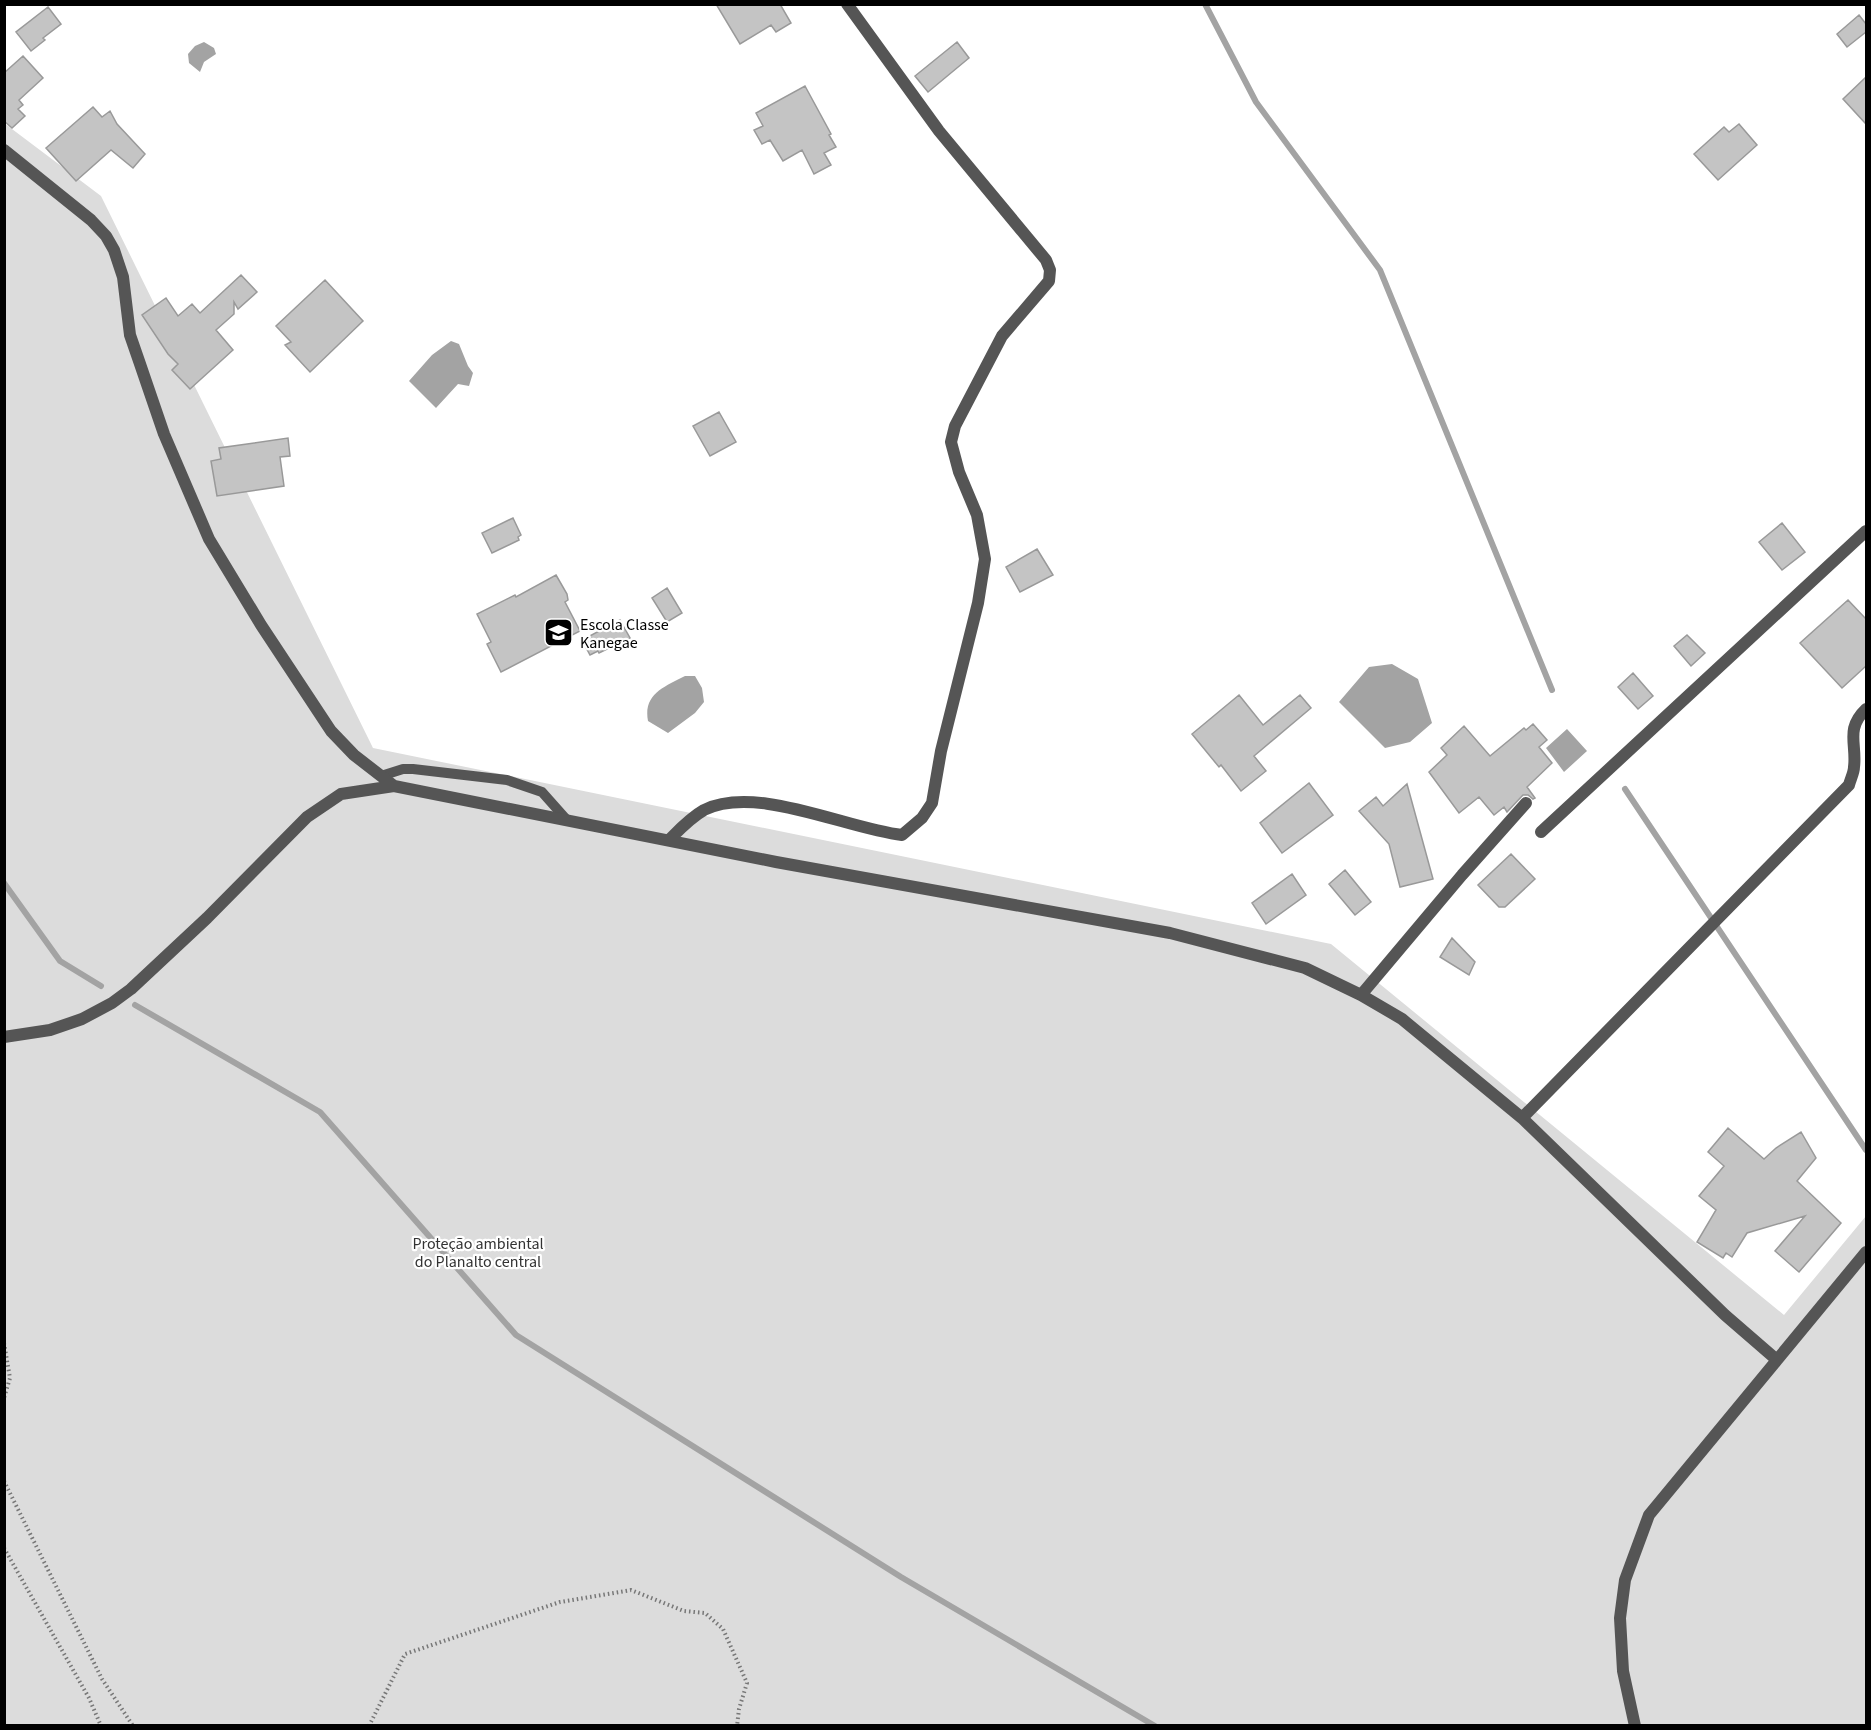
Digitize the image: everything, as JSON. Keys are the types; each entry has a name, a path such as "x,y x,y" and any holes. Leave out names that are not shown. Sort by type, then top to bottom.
{"street":[{"path":"669,840 685,823 705,810 732,802 785,808 883,833 902,835 922,818 932,803 941,751 978,603 985,559 976,515 959,472 951,442 963,409 1002,336 1049,281 1050,270 1046,260 939,131 847,4"},
{"path":"4,150 91,220 106,236 114,250 123,277 130,335 138,361 165,434 209,539 261,625 331,731 354,755 393,786"},
{"path":"1541,832 1866,531"},
{"path":"1522,1118 1849,785 1854,767 1852,735 1861,714 1866,709"},
{"path":"4,1038 50,1030 82,1019 112,1003 131,989 207,918 306,817 341,794 393,786 776,862 1170,933 1305,968 1361,995 1402,1019 1522,1118 1725,1315 1777,1360"},
{"path":"1361,995 1461,875 1526,803"},
{"path":"1635,1725 1623,1671 1620,1618 1625,1580 1649,1515 1866,1252"}],"lane":[{"path":"381,776 403,769 413,769 507,780 542,792 566,819"}],"path":[{"path":"4,1343 10,1378 4,1398"},
{"path":"4,1481 102,1679 133,1725"},
{"path":"4,1548 89,1698 101,1725"},
{"path":"369,1725 405,1654 560,1602 632,1590 684,1611 705,1613 723,1629 747,1683 737,1725"}],"green space":[{"name":"Proteção ambiental do Planalto central","path":"4,123 101,196 373,748 1331,944 1784,1315 1866,1216 1866,1725 5,1725"}],"shaded area":[{"path":"204,42 214,48 216,54 204,62 200,72 189,63 188,54 195,46"},
{"path":"451,341 459,344 473,373 469,386 458,384 436,408 409,381 432,355"},
{"path":"1392,664 1418,679 1432,723 1410,742 1385,748 1339,702 1369,667"},
{"path":"685,676 695,676 702,688 704,702 695,713 668,733 648,721 649,704 657,692"},
{"path":"1567,729 1587,751 1564,772 1546,748"}],"building":[{"path":"716,4 780,4 791,23 776,32 771,25 740,44"},
{"path":"48,7 61,24 31,51 16,32"},
{"path":"1859,15 1866,24 1866,32 1847,47 1837,34"},
{"path":"957,42 969,58 928,92 915,76"},
{"path":"23,56 43,78 19,100 23,105 18,109 25,116 12,128 4,121 4,73"},
{"path":"1866,77 1866,124 1843,99"},
{"path":"805,86 836,147 824,153 831,165 814,174 802,150 783,161 770,140 762,144 754,130 763,126 756,113"},
{"path":"93,107 102,117 110,111 117,124 145,154 133,168 111,150 76,181 46,148"},
{"path":"1739,124 1757,145 1718,180 1694,154 1724,127 1729,132"},
{"path":"241,275 257,292 238,309 234,302 234,314 216,330 233,350 190,389 172,370 178,364 168,354 142,315 166,298 178,316 192,304 200,313"},
{"path":"325,280 363,321 310,372 285,345 291,342 276,326"},
{"path":"719,412 736,442 710,456 693,426"},
{"path":"288,438 290,456 280,457 284,486 217,496 211,461 221,459 219,448"},
{"path":"513,518 521,535 518,537 519,540 492,553 482,533"},
{"path":"1782,523 1805,552 1782,570 1759,542"},
{"path":"1037,549 1053,575 1020,592 1006,567"},
{"path":"556,575 567,594 568,600 565,602 580,631 501,672 487,644 491,642 477,614 515,595 516,597"},
{"path":"667,588 682,613 667,622 652,598"},
{"path":"1848,600 1866,619 1866,666 1842,688 1800,643"},
{"path":"620,620 630,638 590,655 582,640"},
{"path":"1687,635 1705,653 1691,666 1674,646"},
{"path":"1633,673 1653,696 1638,709 1618,687"},
{"path":"1239,695 1263,725 1300,695 1311,708 1254,756 1266,771 1241,791 1192,734"},
{"path":"1533,724 1547,740 1539,747 1552,763 1527,787 1535,798 1523,795 1507,812 1504,807 1494,815 1479,797 1459,813 1429,772 1447,755 1441,748 1464,726 1490,756 1524,728 1526,730"},
{"path":"1309,783 1333,815 1282,853 1260,823"},
{"path":"1407,784 1433,879 1400,887 1389,844 1359,811 1376,797 1383,806"},
{"path":"1511,854 1535,879 1505,907 1499,907 1478,885"},
{"path":"1345,870 1371,902 1355,915 1329,884"},
{"path":"1292,874 1306,895 1266,924 1252,903"},
{"path":"1452,938 1475,962 1469,975 1440,957"},
{"path":"1728,1128 1764,1159 1776,1148 1801,1132 1816,1158 1797,1181 1841,1223 1799,1272 1775,1251 1805,1216 1747,1233 1732,1257 1726,1253 1723,1258 1697,1242 1716,1210 1699,1196 1724,1166 1708,1152"}],"waterway":[{"path":"1205,4 1256,102 1380,270 1552,690"},
{"path":"1625,789 1866,1150"},
{"path":"4,883 60,961 101,986"},
{"path":"135,1005 320,1112 516,1335 901,1577 1155,1726"}],"place":[{"name":"Escola Classe Kanegae","path":"559,633"}]}
